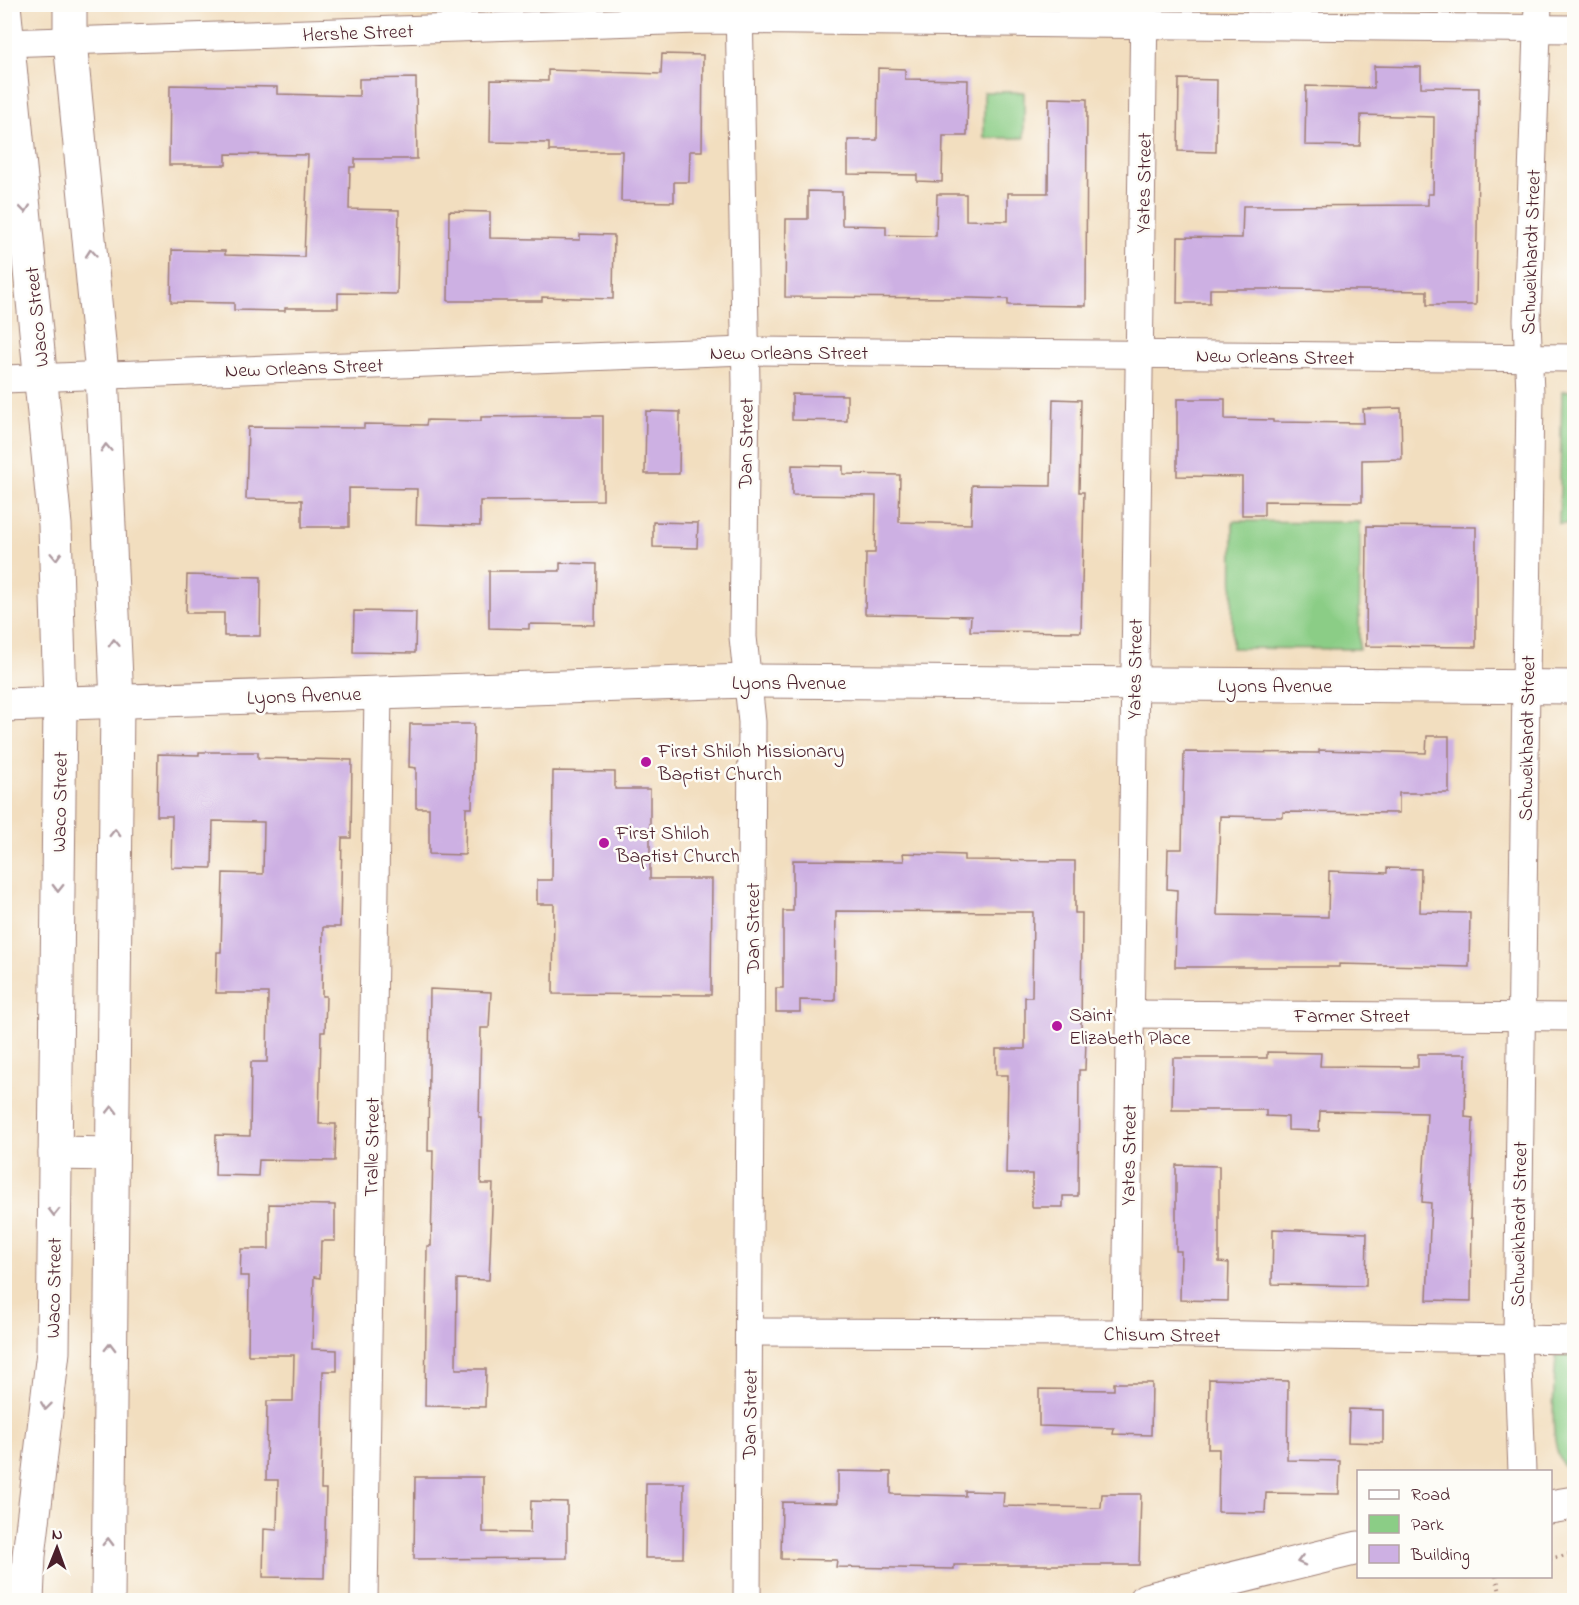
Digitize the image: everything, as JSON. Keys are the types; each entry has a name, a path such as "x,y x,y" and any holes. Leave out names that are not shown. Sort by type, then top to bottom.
{"main road":[{"path":"70,4 70,41 102,374 117,701 108,1600"},
{"name":"Waco Street","path":"4,5 55,525 60,703 53,1352 29,1556 27,1600"},
{"name":"Lyons Avenue","path":"4,705 747,681 1575,687"},
{"path":"55,1153 112,1154"},
{"path":"1552,1507 1575,1503"},
{"path":"1146,1600 1357,1548"}],"street":[{"name":"Hershe Street","path":"6,43 738,12 1538,17 1575,29"},
{"name":"Dan Street","path":"738,12 745,351 742,638 752,722 747,1600"},
{"name":"Yates Street","path":"1126,1333 1144,15"},
{"name":"Schweikhardt Street","path":"1522,1470 1517,1339 1530,393 1527,320 1538,17"},
{"name":"New Orleans Street","path":"4,379 745,351 1575,358"},
{"name":"Tralle Street","path":"364,1600 378,693"},
{"name":"Farmer Street","path":"1129,1014 1575,1017"},
{"name":"Chisum Street","path":"750,1332 1126,1333 1575,1340"}],"path":[{"path":"1552,1559 1575,1553"},
{"path":"1496,1578 1502,1600"}],"green space":[{"path":"984,92 1024,92 1024,138 984,138"},
{"path":"1562,391 1574,391 1574,524 1559,524"},
{"path":"1233,521 1360,522 1359,649 1232,648"},
{"path":"1574,1354 1574,1476 1565,1468 1558,1455 1553,1422 1553,1403 1556,1355"}],"building":[{"path":"662,54 703,55 702,151 690,151 689,182 674,182 674,202 621,201 622,151 549,151 549,143 490,142 491,80 548,81 548,70 661,74"},
{"path":"1374,66 1421,67 1421,87 1479,88 1476,305 1427,305 1427,291 1287,289 1210,289 1210,303 1177,303 1178,237 1242,238 1243,206 1428,205 1428,194 1433,194 1434,117 1361,115 1360,146 1305,145 1306,86 1374,88"},
{"path":"878,68 905,69 905,79 968,80 967,136 943,136 942,182 917,181 917,175 848,174 848,140 877,140"},
{"path":"416,78 417,159 355,159 355,167 350,167 349,209 399,210 397,294 338,293 338,308 285,308 285,311 234,310 234,303 171,302 172,250 225,251 225,255 304,257 308,155 226,154 226,165 169,165 170,85 277,87 277,94 359,96 359,79"},
{"path":"1179,79 1217,80 1216,152 1178,151"},
{"path":"1049,98 1087,99 1086,306 1008,305 1008,299 785,297 786,219 808,219 808,191 842,192 842,225 886,226 886,235 936,236 937,194 966,194 966,220 1008,221 1008,193 1048,193"},
{"path":"449,211 490,212 490,238 580,240 580,234 614,235 613,299 542,297 542,301 448,301"},
{"path":"792,394 847,395 847,421 792,420"},
{"path":"1053,399 1081,400 1079,492 1084,492 1081,632 970,631 971,616 865,614 866,553 875,553 876,496 792,495 792,465 843,466 843,474 900,475 899,522 971,524 972,485 1051,486"},
{"path":"1177,399 1225,399 1225,419 1273,420 1273,422 1364,423 1363,409 1401,408 1402,459 1362,460 1362,502 1264,501 1264,515 1242,515 1242,477 1177,476"},
{"path":"646,411 680,412 679,474 645,474"},
{"path":"603,416 603,500 480,501 480,526 416,524 417,489 349,488 349,527 302,527 302,500 246,499 248,427 364,428 364,424 426,425 427,420 481,421 481,417"},
{"path":"653,522 698,523 697,548 653,547"},
{"path":"1367,526 1476,527 1476,647 1366,646"},
{"path":"560,563 596,564 595,625 529,624 529,629 489,628 489,571 560,571"},
{"path":"187,575 261,577 260,636 224,636 224,613 186,613"},
{"path":"354,611 416,612 415,653 353,652"},
{"path":"410,724 474,724 472,808 466,808 465,855 429,854 429,808 416,808 416,768 409,767"},
{"path":"1427,736 1449,736 1449,793 1399,793 1399,813 1283,812 1283,817 1220,816 1217,915 1328,917 1329,871 1387,873 1387,868 1421,869 1420,912 1470,913 1469,967 1339,964 1339,967 1175,967 1177,890 1167,889 1168,849 1182,849 1184,752 1319,753 1319,750 1426,753"},
{"path":"199,752 258,752 258,758 352,760 351,838 342,838 340,927 323,927 322,996 326,996 325,1032 321,1032 319,1124 336,1124 335,1161 259,1160 258,1176 215,1175 216,1135 250,1136 251,1062 267,1062 268,993 216,993 217,952 221,952 223,873 263,874 264,822 213,821 212,868 171,867 172,816 157,816 158,754 199,755"},
{"path":"553,771 615,772 615,789 650,789 650,879 712,879 711,995 553,994 554,904 537,904 537,880 552,880"},
{"name":"Saint Elizabeth Place","path":"903,853 964,855 964,860 1075,861 1075,913 1082,913 1081,1040 1086,1040 1085,1070 1079,1070 1078,1196 1063,1196 1063,1207 1032,1207 1032,1174 1006,1174 1008,1075 996,1075 996,1049 1025,1049 1025,997 1032,997 1033,912 836,911 835,1001 800,1000 800,1012 776,1012 776,988 783,988 783,911 793,911 793,860 904,861"},
{"path":"430,989 491,992 489,1028 481,1028 479,1118 482,1118 481,1184 493,1184 489,1280 457,1279 456,1369 486,1369 485,1407 425,1406 427,1246 431,1246 433,1151 428,1151"},
{"path":"1267,1052 1321,1053 1320,1066 1418,1067 1418,1054 1466,1054 1465,1117 1473,1118 1470,1219 1472,1219 1471,1301 1427,1300 1431,1203 1422,1202 1427,1113 1320,1111 1319,1131 1288,1130 1288,1117 1266,1116 1266,1110 1172,1110 1173,1058 1267,1058"},
{"path":"1176,1165 1219,1166 1219,1262 1229,1263 1228,1301 1180,1300 1181,1251 1176,1251"},
{"path":"269,1204 335,1205 335,1241 321,1241 320,1278 314,1277 312,1349 337,1350 337,1371 323,1371 321,1489 326,1489 324,1578 263,1577 264,1529 277,1530 278,1480 266,1480 267,1401 293,1401 294,1355 248,1355 249,1276 240,1276 241,1249 269,1249"},
{"path":"1273,1229 1367,1233 1366,1286 1272,1284"},
{"path":"1209,1379 1288,1381 1287,1460 1340,1461 1339,1494 1266,1493 1265,1513 1218,1512 1219,1449 1208,1449"},
{"path":"1114,1383 1152,1383 1151,1435 1113,1434 1114,1428 1039,1426 1039,1389 1114,1390"},
{"path":"1349,1409 1383,1410 1383,1443 1348,1442"},
{"path":"838,1471 891,1472 891,1494 965,1496 965,1491 1004,1492 1003,1506 1101,1508 1102,1494 1141,1494 1139,1565 954,1565 954,1569 836,1567 837,1560 781,1559 782,1502 838,1503"},
{"path":"415,1477 483,1477 483,1532 530,1533 531,1501 567,1502 567,1558 414,1559"},
{"path":"646,1483 684,1483 683,1558 645,1558"}],"place":[{"name":"First Shiloh Missionary Baptist Church","path":"646,762"},
{"name":"First Shiloh Baptist Church","path":"604,843"},
{"name":"Saint Elizabeth Place","path":"1057,1026"}]}
